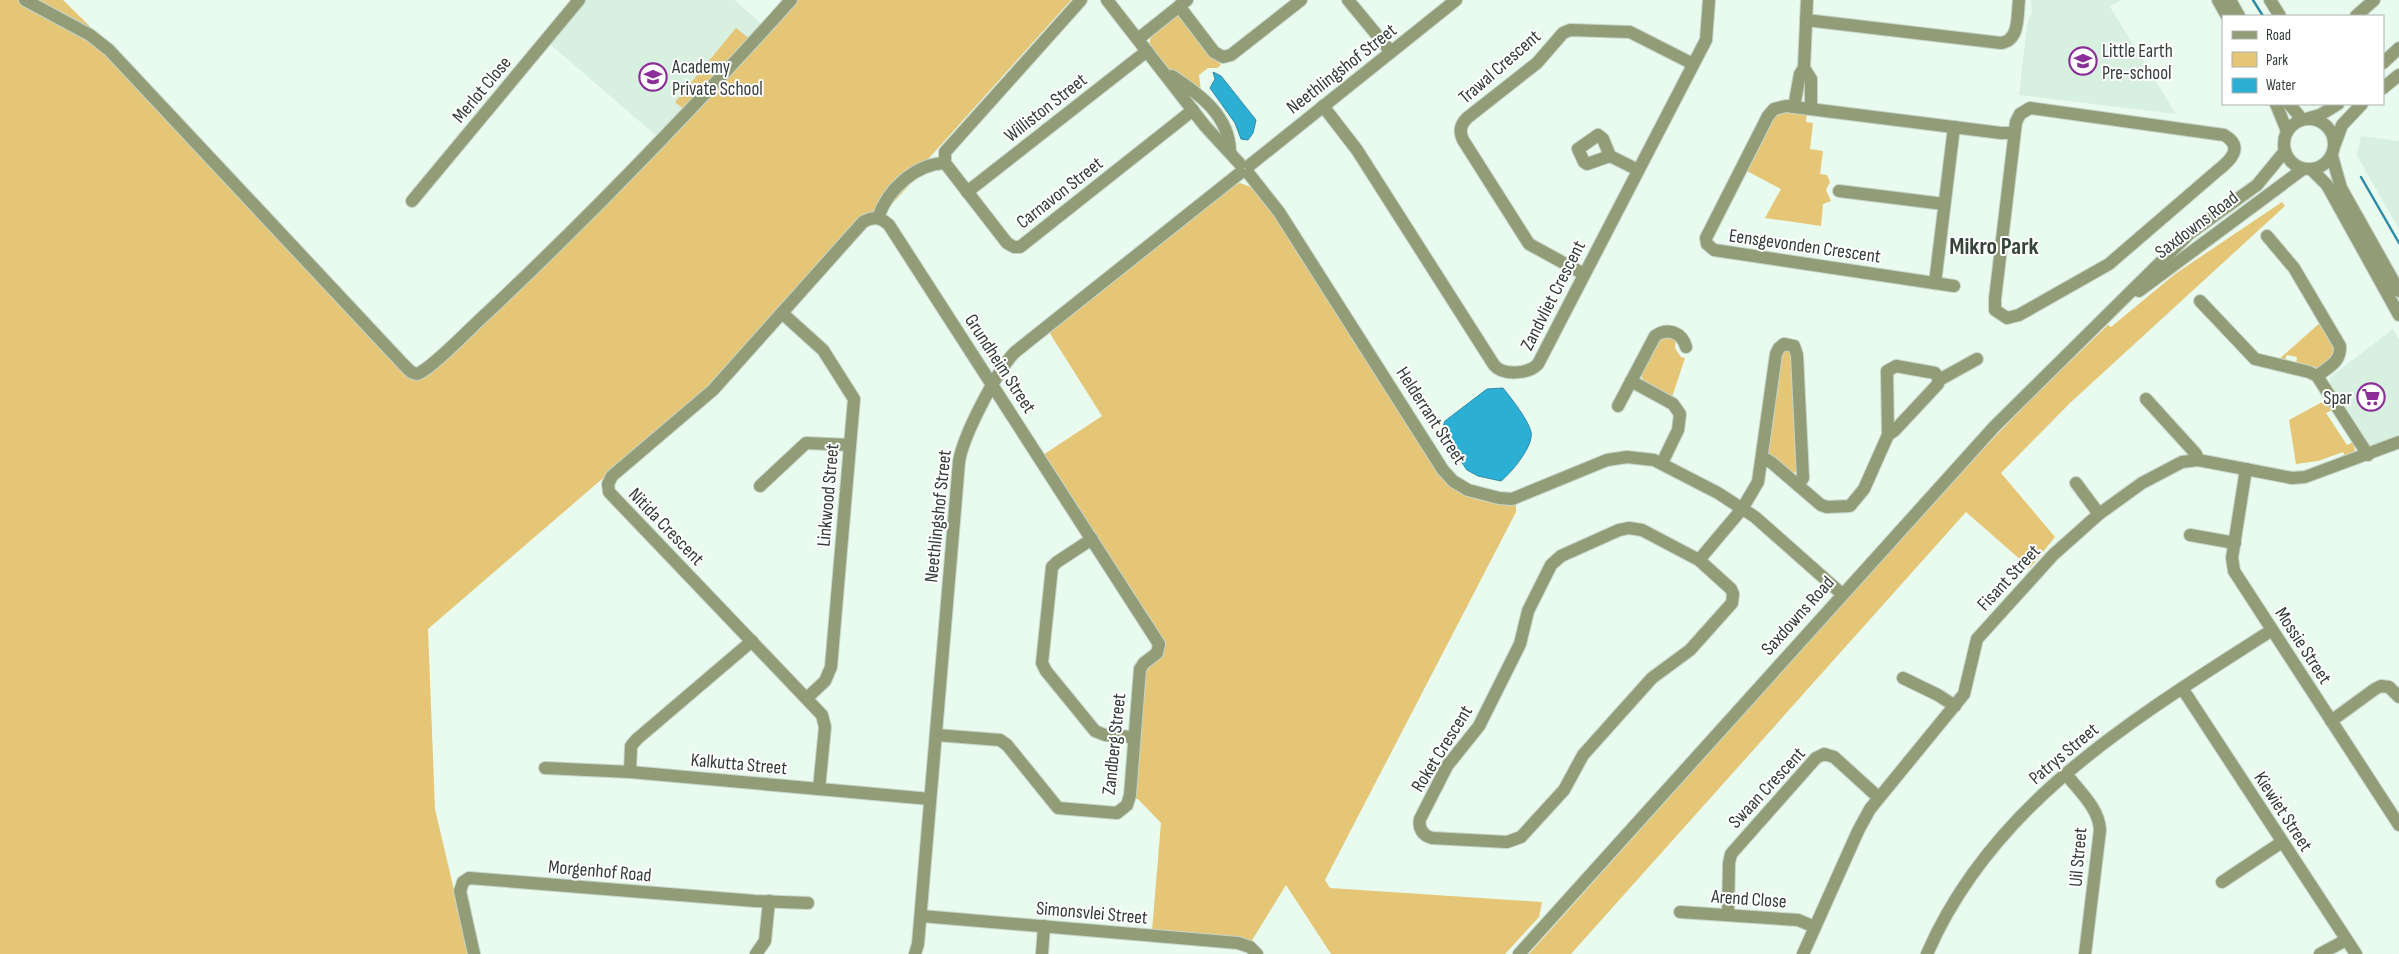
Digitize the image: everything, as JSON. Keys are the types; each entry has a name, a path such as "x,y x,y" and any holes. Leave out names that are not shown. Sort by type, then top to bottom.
{"street":[{"path":"25,0 90,35 109,50 403,364 411,372 417,374 454,343 582,222 658,145 791,0"},
{"name":"Merlot Close","path":"412,201 579,0"},
{"path":"782,313 863,222 870,218 878,218 882,205 899,185 916,170 932,163 944,163 944,156 948,148 1081,0"},
{"path":"1107,0 1193,110 1222,133"},
{"path":"1138,39 1183,3 1214,52 1223,57 1231,55 1301,0"},
{"path":"1348,0 1391,52"},
{"name":"Neethlingshof Street","path":"915,954 921,916 961,449 1001,369 1015,352 1456,0"},
{"name":"Zandvliet Crescent","path":"1323,106 1357,150 1494,365 1499,370 1526,371 1536,366 1693,64 1707,34 1710,0"},
{"path":"1794,107 1800,74 1804,68 1807,0"},
{"path":"1806,20 2001,43 2008,42 2014,36 2019,0"},
{"path":"2218,0 2226,15"},
{"path":"2230,0 2238,15"},
{"path":"2270,0 2279,15"},
{"name":"Trawal Crescent","path":"1584,274 1536,249 1528,242 1463,140 1460,132 1462,124 1537,63 1562,33 1570,30 1630,32 1693,64"},
{"path":"2384,62 2399,48"},
{"name":"Williston Street","path":"967,192 1147,51"},
{"path":"1804,68 1811,79 1811,109"},
{"path":"1163,70 1201,95 1222,133"},
{"path":"2384,87 2399,75"},
{"path":"2276,105 2287,131"},
{"path":"2290,105 2306,119 2322,122 2331,131 2341,188 2399,291"},
{"path":"2336,105 2320,115 2296,122 2287,131 2284,144 2285,151 2291,162 2307,169 2327,185 2399,315"},
{"path":"2307,169 2322,166 2333,150 2342,124 2361,105"},
{"name":"Eensgevonden Crescent","path":"1954,286 1714,250 1706,242 1707,235 1768,116 1778,107 1794,107 2014,133"},
{"path":"2030,108 2224,135 2231,139 2234,146 2230,160 2109,264 2019,315 2007,318 1995,310 1995,299 2014,133 2017,118 2023,111 2030,108"},
{"name":"Carnavon Street","path":"944,163 1006,243 1014,247 1020,247 1193,110"},
{"path":"1935,283 1954,127"},
{"name":"Helderrant Street","path":"1222,133 1230,151 1279,212 1444,470 1460,486 1476,493 1512,499 1617,458 1637,457 1662,463 1742,509 1762,523 1842,594"},
{"name":"Saxdowns Road","path":"1519,954 1994,427 2189,234 2256,185 2285,151"},
{"path":"1610,156 1638,170"},
{"name":"Saxdowns Road","path":"2113,310 2307,169"},
{"path":"1838,191 1944,204"},
{"name":"Grundheim Street","path":"878,218 889,224 1158,641 1159,650"},
{"path":"2267,236 2294,268 2340,346 2341,356 2317,376"},
{"path":"2200,301 2254,359 2309,372 2317,376 2368,455"},
{"name":"Linkwood Street","path":"782,313 823,350 853,394 832,667 825,681 807,698"},
{"name":"Nitida Crescent","path":"782,313 713,390 612,476 608,484 609,492 822,715 824,723 819,789"},
{"path":"1618,406 1652,340 1658,334 1667,331 1676,333 1683,339 1686,347"},
{"path":"1699,560 1742,509 1758,482 1776,354 1779,348 1788,344 1794,346 1797,355 1803,478 1798,485"},
{"path":"1762,457 1772,462 1820,505 1847,507 1852,505 1864,489 1888,435 1936,386 1939,380 1977,359"},
{"path":"1888,435 1885,377 1889,369 1896,366 1933,372 1939,380"},
{"path":"1631,380 1673,404 1680,414 1678,430 1662,463"},
{"path":"2146,399 2196,454 2198,460"},
{"name":"Fisant Street","path":"1803,954 1858,831 1878,797 1955,706 1967,686 1972,652 1977,639 2053,555 2099,514 2142,482 2182,462 2198,460 2292,478 2305,478 2399,442"},
{"path":"760,486 806,443 850,445"},
{"name":"Mossie Street","path":"2246,470 2232,558 2234,571 2399,825"},
{"path":"2076,483 2099,514"},
{"name":"Roket Crescent","path":"1629,528 1642,530 1699,560 1731,589 1733,594 1732,603 1690,650 1657,673 1583,755 1564,790 1524,835 1518,840 1507,842 1432,838 1424,834 1420,827 1420,819 1447,766 1479,726 1520,644 1531,604 1556,560 1619,530 1629,528"},
{"path":"2190,535 2235,543"},
{"path":"1092,539 1056,562 1050,572 1042,663 1046,671 1095,731 1105,735 1133,737"},
{"name":"Patrys Street","path":"1927,954 1953,901 1975,867 2007,828 2066,774 2136,718 2272,630"},
{"path":"630,772 631,746 637,739 752,642"},
{"name":"Zandberg Street","path":"936,734 1000,740 1007,745 1058,808 1111,813 1120,812 1128,801 1140,669 1159,650"},
{"path":"1903,678 1926,688 1955,706"},
{"path":"2332,721 2378,687 2389,687 2399,697"},
{"name":"Kiewiet Street","path":"2182,688 2356,954"},
{"name":"Swaan Crescent","path":"1728,915 1729,863 1732,854 1816,758 1824,754 1834,758 1878,797"},
{"name":"Kalkutta Street","path":"545,768 630,772 930,799"},
{"name":"Uil Street","path":"2066,774 2096,812 2100,820 2085,954"},
{"path":"2222,882 2282,842"},
{"name":"Morgenhof Road","path":"474,954 460,891 463,882 469,878 808,903"},
{"path":"756,954 765,941 769,901"},
{"name":"Arend Close","path":"1680,912 1798,920 1815,927"},
{"name":"Simonsvlei Street","path":"921,916 1242,944 1257,954"},
{"path":"1042,954 1044,926"},
{"path":"2320,954 2346,940"}],"shaded area":[{"name":"Academy Private School","path":"585,0 734,0 764,26 660,139 549,43"},
{"name":"Little Earth Pre-school","path":"2031,0 2121,0 2110,7 2176,114 2019,95 2027,26 2030,15 2032,15"},
{"path":"2361,136 2399,141 2399,229 2357,156"},
{"path":"2393,329 2399,340 2399,436 2377,447 2369,445 2328,384 2331,381 2329,378"}],"green space":[{"path":"0,0 63,0 114,50 417,372 449,344 686,111 675,102 736,28 751,40 787,0 1071,0 912,177 914,180 882,215 877,214 710,386 428,629 435,809 469,954 0,954"},
{"path":"1174,15 1182,17 1221,65 1217,68 1208,68 1199,75 1201,91 1167,68 1149,45 1152,32"},
{"path":"1781,111 1807,112 1806,122 1813,123 1810,149 1823,151 1820,174 1827,175 1830,182 1826,190 1831,201 1823,204 1821,226 1765,218 1781,189 1745,170 1772,119"},
{"path":"1240,183 1251,187 1272,212 1443,480 1459,492 1477,499 1496,503 1516,504 1516,512 1325,880 1330,888 1542,902 1539,917 1505,954 1331,954 1286,885 1251,942 1152,931 1161,823 1138,799 1133,799 1144,672 1161,656 1043,455 1102,416 1049,332 1233,186"},
{"path":"2282,202 2285,206 2070,403 2001,473 2055,537 2030,568 1966,512 1571,954 1529,954 1949,485 2029,401 2108,325 2111,327 2175,274"},
{"path":"2321,322 2337,352 2320,369 2296,365 2297,357 2287,355 2284,363 2277,361"},
{"path":"1666,334 1676,340 1675,348 1681,357 1685,358 1672,397 1644,382 1640,374 1656,340"},
{"path":"1784,350 1791,352 1798,470 1794,473 1778,464 1767,449 1780,356"},
{"path":"2326,400 2332,410 2326,413 2347,445 2353,442 2355,451 2346,458 2343,452 2318,461 2296,464 2289,420"}],"water":[{"path":"1213,72 1221,76 1256,120 1253,133 1248,140 1241,139 1235,123 1210,88 1215,79"},
{"path":"1503,388 1530,427 1531,438 1521,459 1501,481 1478,476 1467,470 1441,432 1445,421 1487,389"}],"waterway":[{"path":"2253,0 2262,15"},
{"path":"2361,177 2399,243"}],"place":[{"name":"Little Earth Pre-school","path":"2083,61"},
{"name":"Academy Private School","path":"653,77"},
{"name":"Spar","path":"2371,397"}],"district":[{"name":"Mikro Park","path":"1994,246"}]}
